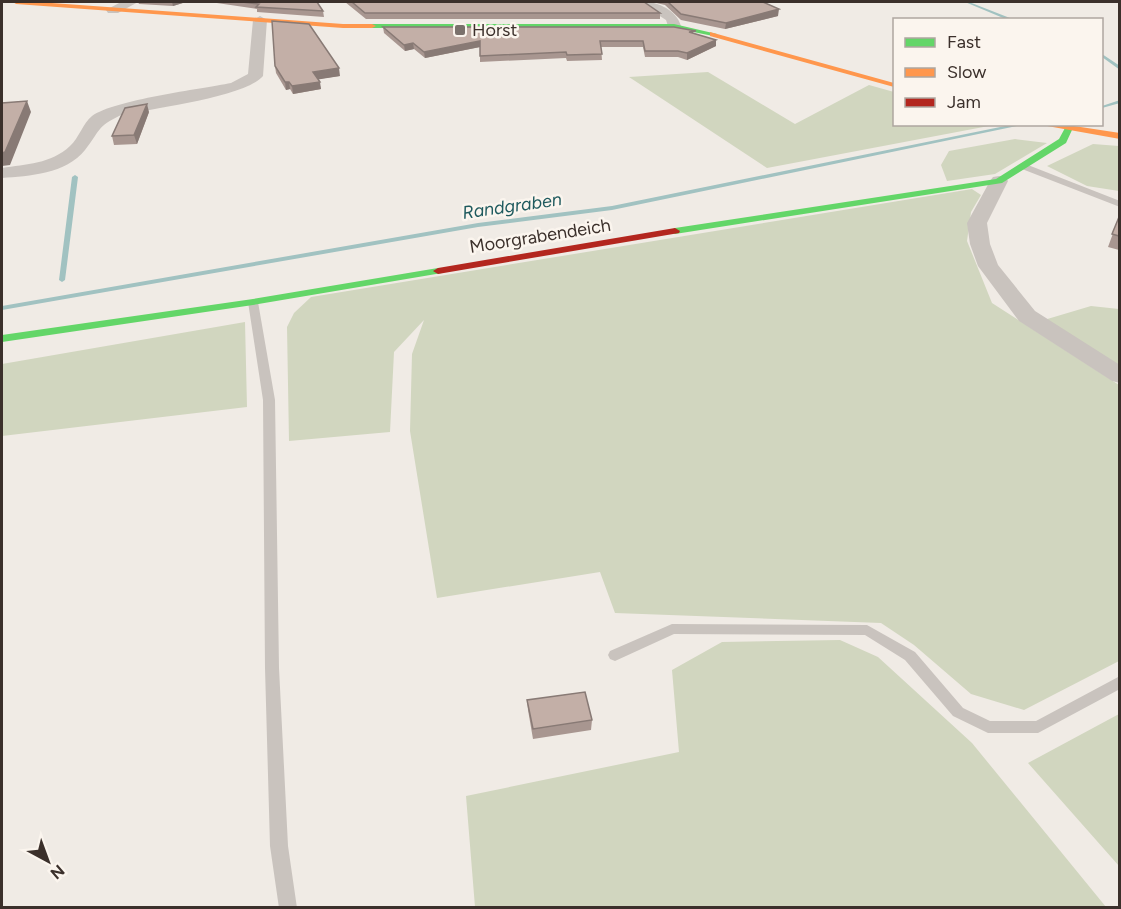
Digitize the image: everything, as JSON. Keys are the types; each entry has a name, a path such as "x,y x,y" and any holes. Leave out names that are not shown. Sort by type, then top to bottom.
{"street":[{"path":"16,2 342,26 674,26 700,30 893,85"},
{"path":"113,10 131,2"},
{"path":"645,2 672,18 674,26"},
{"path":"2,174 42,168 56,163 77,149 98,120 116,111 236,87 255,76 260,20"},
{"path":"1046,126 1119,136"},
{"name":"Moorgrabendeich","path":"2,339 253,302 693,228 999,181 1025,167 1063,141 1068,130"},
{"path":"999,181 977,223 980,244 988,266 1027,316 1119,375"}],"lane":[{"path":"1025,167 1119,204"},
{"path":"253,302 269,400 272,668 279,846 288,908"},
{"path":"615,654 672,629 867,630 910,656 958,712 988,727 1038,727 1119,682"}],"green space":[{"path":"708,72 795,124 869,85 893,92 893,126 989,126 767,168 629,77"},
{"path":"1015,139 1047,143 995,174 947,181 941,165 949,151"},
{"path":"1093,144 1119,146 1119,191 1087,186 1047,166"},
{"path":"972,189 981,195 971,212 967,241 992,303 1119,385 1119,661 1024,710 971,694 914,645 881,623 615,613 600,572 437,598 410,431 412,354 424,320 394,352 390,432 289,441 287,327 294,313 311,297"},
{"path":"1091,306 1119,309 1119,368 1044,320"},
{"path":"245,322 247,407 2,436 2,364"},
{"path":"840,640 878,657 972,743 1106,907 475,907 466,796 679,752 672,670 722,642"},
{"path":"1119,714 1119,866 1028,763"}],"building":[{"path":"242,2 317,2 323,11 256,7 259,4"},
{"path":"352,2 644,2 660,13 365,13"},
{"path":"668,2 763,2 779,9 726,23 681,14"},
{"path":"272,21 309,24 339,68 313,72 320,82 292,86 289,82 285,82 275,66"},
{"path":"383,27 674,27 696,31 689,32 716,40 687,53 645,51 643,41 600,41 602,54 567,55 566,52 480,56 480,41 424,52 413,43 404,45"},
{"path":"27,101 5,152 2,153 2,103"},
{"path":"147,104 134,135 112,136 125,108"},
{"path":"1119,217 1119,236 1112,234"},
{"path":"585,692 592,720 533,729 527,700"}],"waterway":[{"name":"Randgraben","path":"967,2 1008,18"},
{"name":"Randgraben","path":"1103,56 1120,69"},
{"name":"Randgraben","path":"1103,107 1120,101"},
{"name":"Randgraben","path":"2,308 478,225 612,208 1015,126"},
{"path":"62,280 75,177"}],"traffic: fast":[{"path":"372,26 674,26 713,34"},
{"path":"675,231 999,181 1063,141 1068,130"},
{"path":"2,339 253,302 438,271"}],"traffic: slow":[{"path":"16,2 343,26 372,26"},
{"path":"713,34 893,85"},
{"path":"1053,126 1120,136"}],"traffic: jam":[{"path":"438,271 675,231"}],"place":[{"name":"Horst","path":"460,30"}]}
